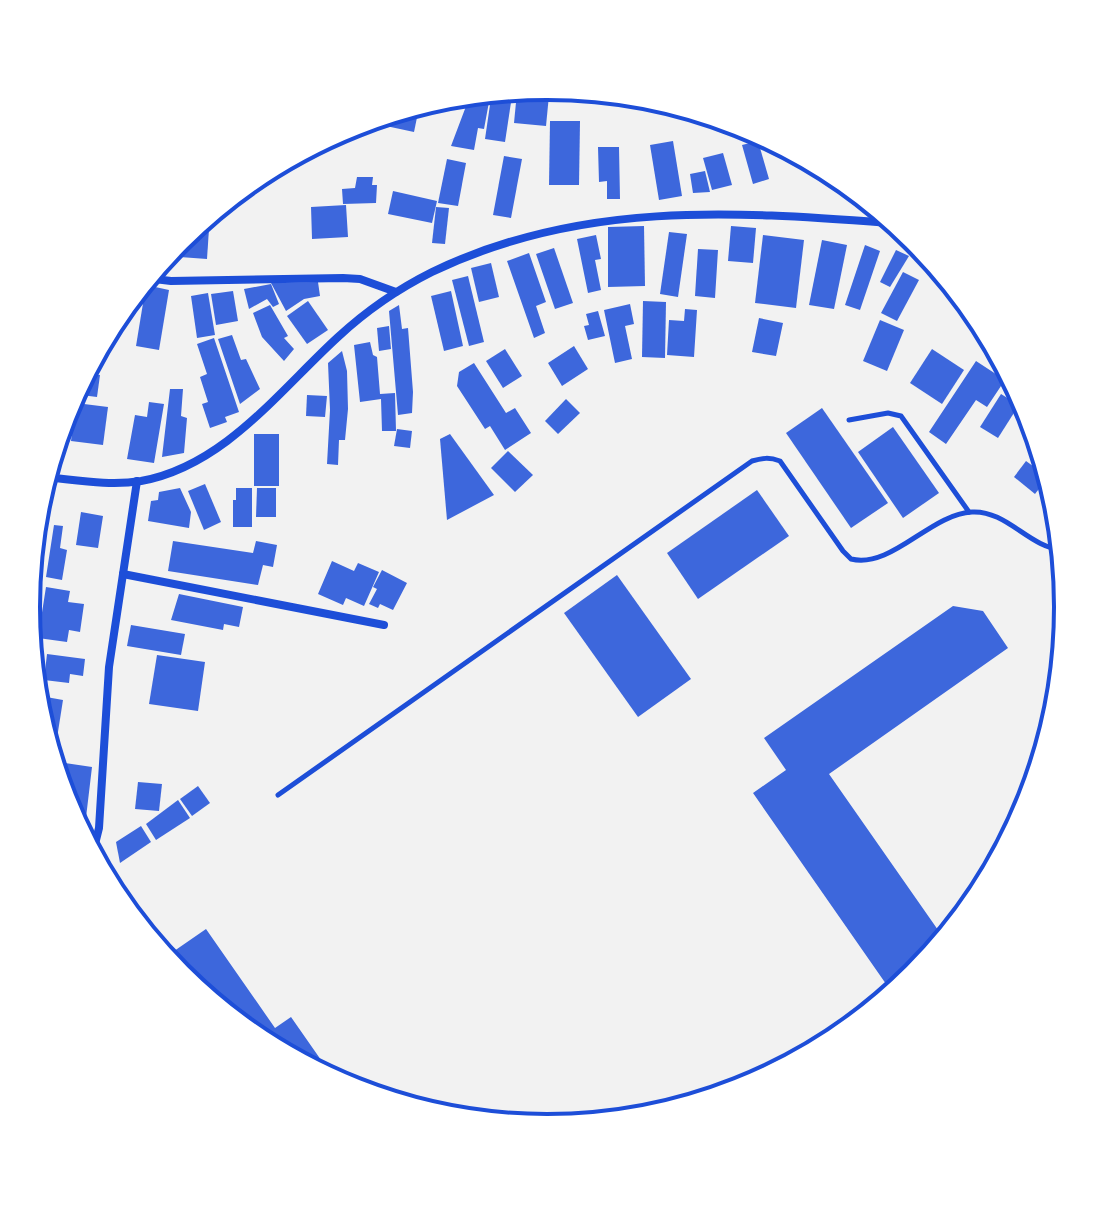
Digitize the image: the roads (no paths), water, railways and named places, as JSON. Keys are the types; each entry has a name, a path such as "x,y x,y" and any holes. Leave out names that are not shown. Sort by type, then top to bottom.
{"street":[{"path":"57,478 105,483 137,481 165,475 187,465 231,438 340,335 396,292 434,272 519,238 581,223 646,216 734,213 875,219"},
{"path":"160,280 343,278 360,279 396,292"},
{"path":"96,839 106,703 137,481"},
{"path":"123,574 384,625"}],"lane":[{"path":"849,420 888,413 901,416 969,512"},
{"path":"278,795 752,461 770,457 780,461 851,559 876,558 948,519 969,512 994,516 1039,544 1052,547"}]}
